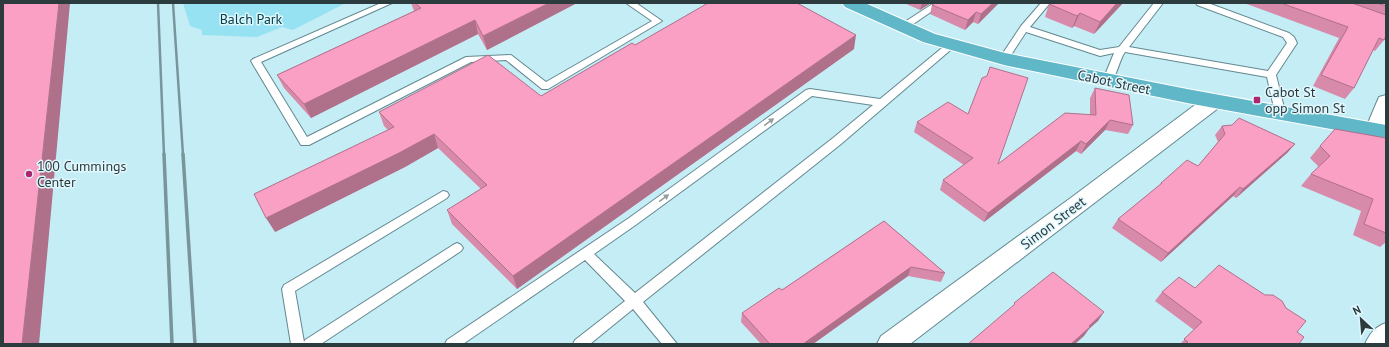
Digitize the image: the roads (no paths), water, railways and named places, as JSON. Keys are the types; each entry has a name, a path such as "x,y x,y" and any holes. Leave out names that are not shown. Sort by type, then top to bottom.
{"highway":[{"name":"Cabot Street","path":"851,3 903,27 951,45 1004,59 1214,101 1381,131"}],"street":[{"name":"Simon Street","path":"890,344 1214,101"},
{"path":"1381,131 1386,102"},
{"path":"1378,344 1386,335"}],"lane":[{"path":"388,3 256,61 305,142 469,58 508,57 545,87 658,21 630,3"},
{"path":"903,27 940,3"},
{"path":"1004,59 1036,12 1046,3"},
{"path":"1108,80 1117,56 1159,3"},
{"path":"1200,3 1286,35 1291,39 1292,43 1270,75 1280,112"},
{"path":"1024,28 1100,53 1123,49 1270,75"},
{"path":"580,344 837,141 951,45"},
{"path":"452,344 632,221 810,92 882,104"},
{"path":"298,344 288,289 443,194"},
{"path":"310,344 457,248"},
{"path":"586,253 634,301 670,344"}],"railway":[{"path":"158,3 164,155"},
{"path":"173,3 183,155"},
{"path":"164,154 172,344"},
{"path":"183,154 195,344"}],"place":[{"name":"Cabot St opp Simon St","path":"1257,100"},
{"name":"100 Cummings Center","path":"29,174"}],"park label":[{"name":"Balch Park","path":"251,19"}]}
